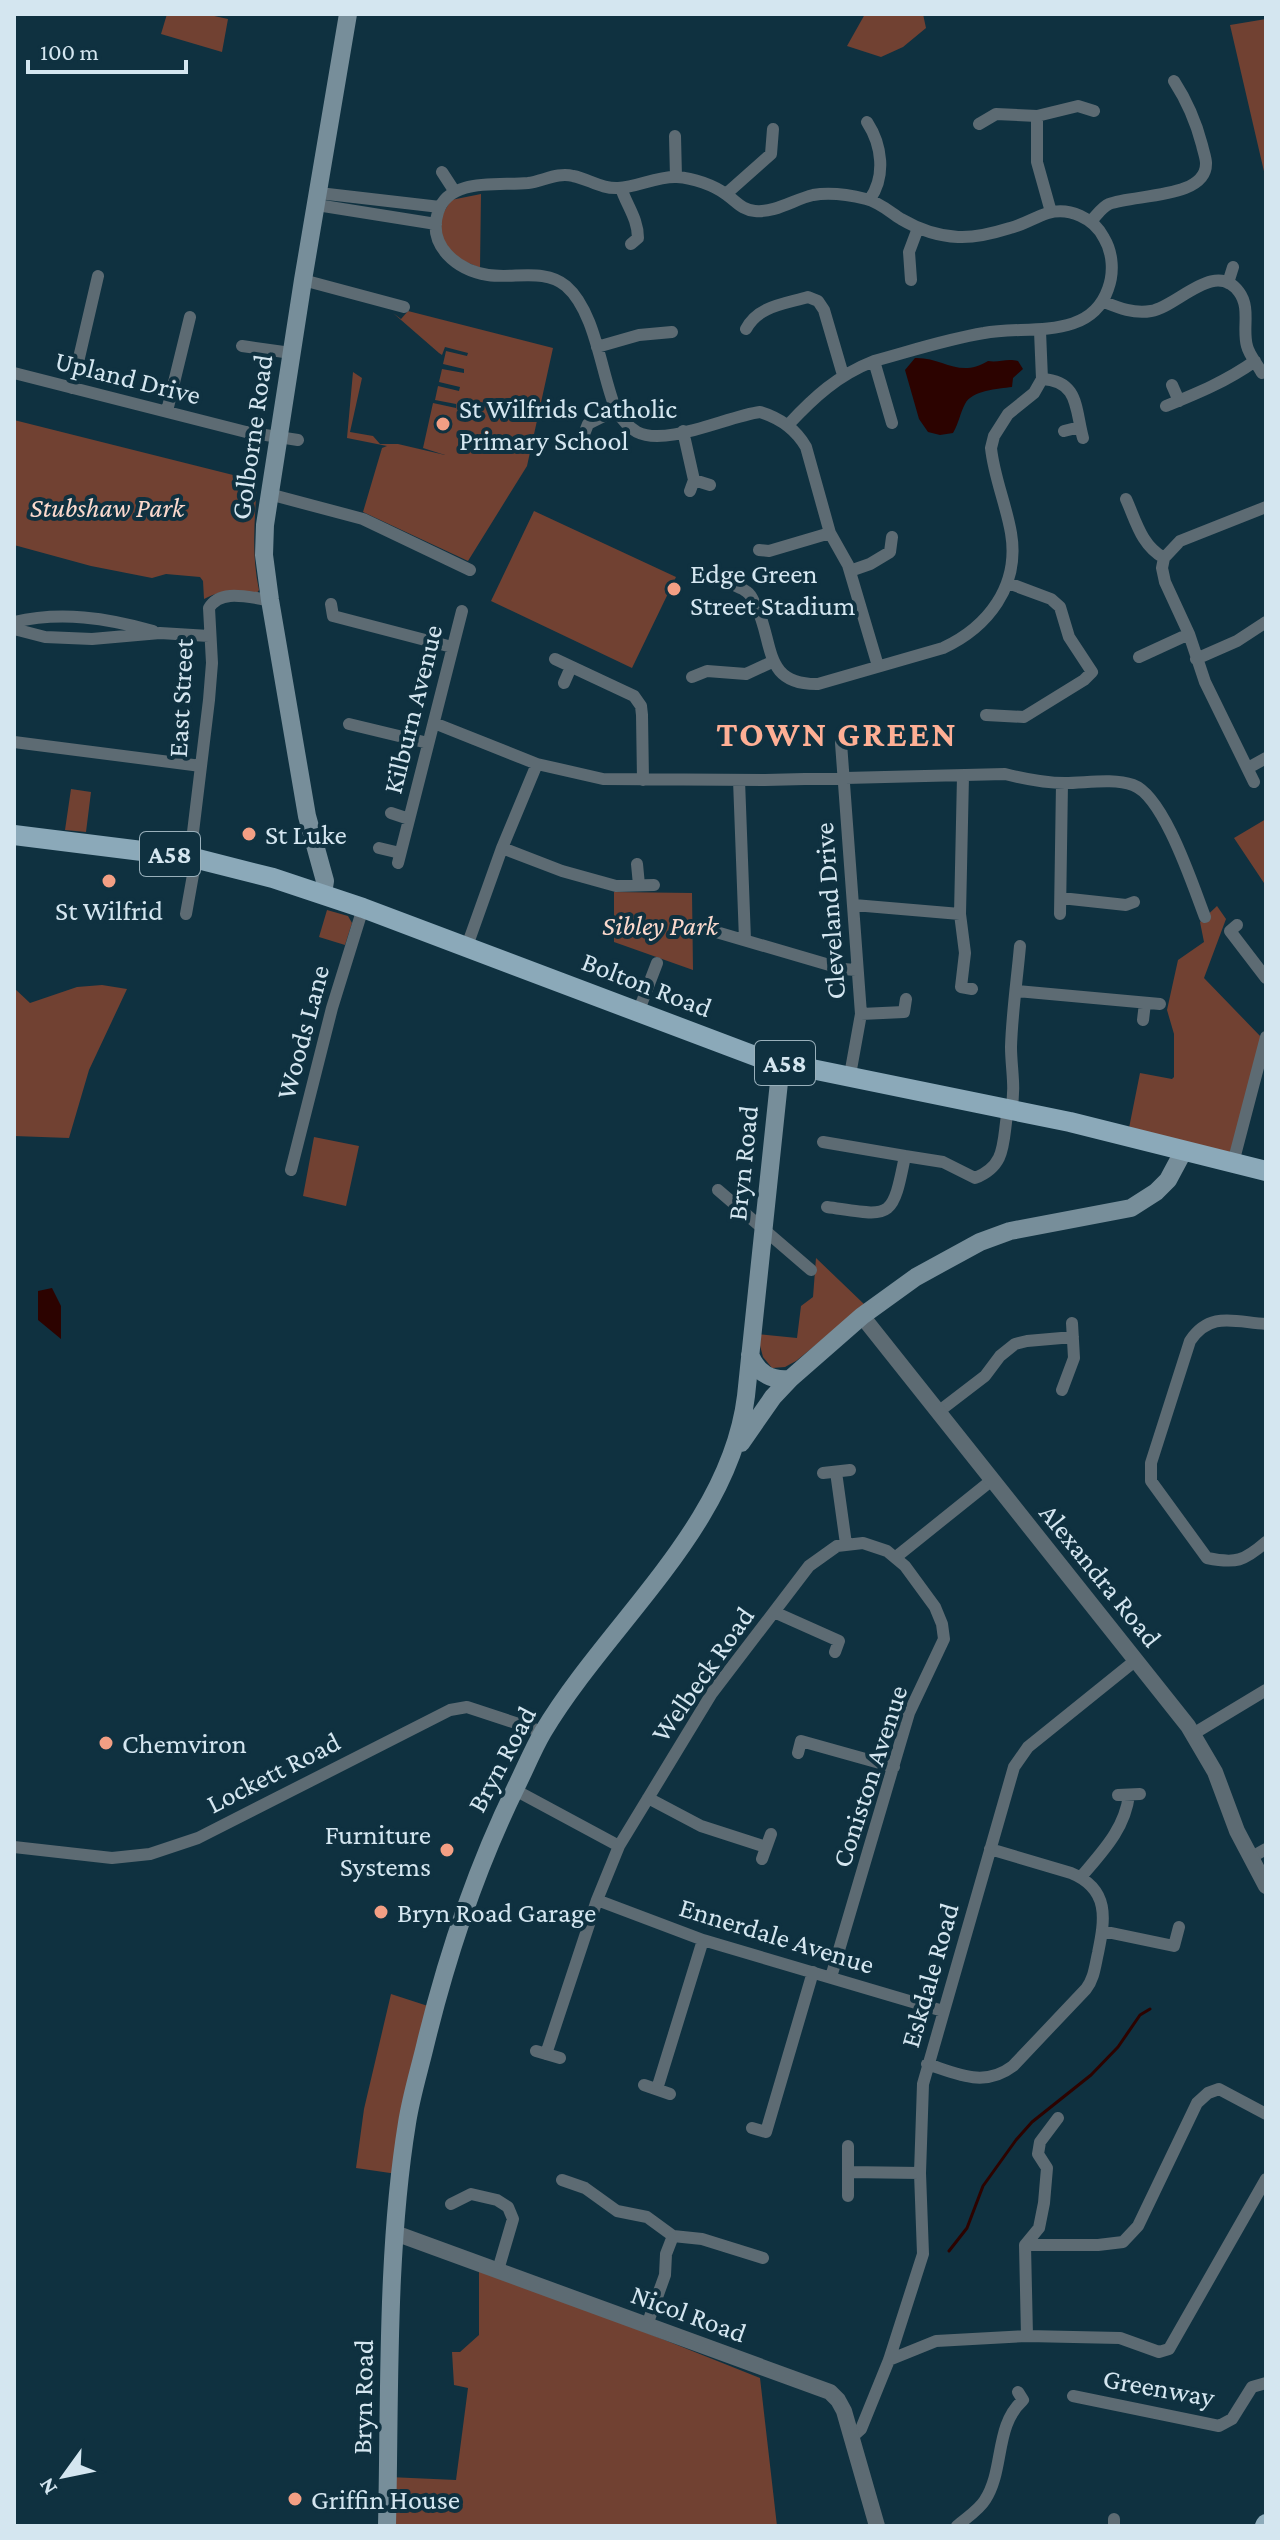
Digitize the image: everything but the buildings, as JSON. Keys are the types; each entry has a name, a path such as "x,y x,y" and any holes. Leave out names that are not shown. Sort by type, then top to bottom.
{"main road":[{"name":"Golborne Road","path":"323,893 325,881 307,816 264,555 269,494 348,14"},
{"name":"Bolton Road","path":"14,835 193,858 323,893 781,1063 1010,1109 1266,1171"},
{"name":"Golborne Road","path":"322,867 356,905"},
{"name":"Bryn Road","path":"387,2526 395,2233 407,2122 446,1959 493,1836 543,1732 678,1550 720,1483 732,1456 743,1419 781,1063"},
{"path":"732,1456 773,1397 790,1379 862,1316 916,1277 980,1242 1010,1231 1131,1208 1168,1180 1183,1152"},
{"path":"750,1355 763,1374 780,1380 790,1379"}],"street":[{"path":"1091,221 1105,206 1126,199 1173,193 1189,188 1202,178 1207,164 1188,93 1174,81"},
{"path":"979,124 996,114 1037,116 1078,106 1094,111"},
{"path":"1037,116 1037,162 1051,212"},
{"path":"867,122 877,138 880,164 877,189 870,199"},
{"path":"726,194 771,154 773,129"},
{"path":"675,136 676,177"},
{"path":"441,170 455,192"},
{"path":"788,425 823,389 843,375 874,361 987,332 1040,331 1074,323 1093,313 1104,302 1112,279 1111,254 1104,235 1091,221 1071,212 1051,212 1013,228 980,235 950,236 918,228 870,199 829,194 814,195 756,211 741,207 726,194 706,184 676,177 621,188 603,187 572,175 525,183 473,186 455,192 440,207 436,235 441,249 453,261 488,275 540,276 553,278 567,287 577,300 597,347 616,410 623,421 638,433 652,436 683,431 760,412 774,416 799,436 806,447 830,533 843,552 850,571 878,666"},
{"path":"621,188 638,225 640,241"},
{"path":"318,199 440,207"},
{"path":"318,199 436,224"},
{"path":"911,280 909,252 918,228"},
{"path":"1228,283 1233,267"},
{"path":"72,388 98,276"},
{"path":"303,280 404,307"},
{"path":"1104,302 1126,310 1155,311 1168,306 1198,285 1215,281 1228,283 1238,291 1243,301 1247,346 1262,373"},
{"path":"738,311 749,324 762,310 808,297 818,301 824,310 843,375"},
{"path":"167,411 190,317"},
{"path":"730,583 749,592 763,621 772,662 793,680 805,684 818,684 943,648 962,639 991,613 1008,583 1011,535 992,457 994,436 1008,414 1034,393 1042,379 1040,331"},
{"path":"597,347 639,335 656,342 672,332"},
{"path":"242,346 291,353"},
{"path":"874,361 892,402 892,423"},
{"path":"1166,406 1233,377 1255,361"},
{"name":"Upland Drive","path":"14,373 246,432 298,440"},
{"path":"1042,379 1066,385 1072,392 1081,433 1064,431"},
{"path":"1172,385 1179,401"},
{"path":"579,447 584,421 616,410"},
{"path":"683,431 692,486 710,485"},
{"path":"269,494 363,519 470,570"},
{"path":"1126,499 1144,541 1151,551 1164,558"},
{"path":"1254,782 1196,659 1162,568 1172,546 1180,541 1266,507"},
{"path":"759,550 778,554 830,533"},
{"path":"850,571 890,552 892,537"},
{"path":"1008,583 1051,599 1060,607 1069,637 1092,672 1105,680"},
{"name":"East Street","path":"186,914 212,663 209,608 218,598 229,596 270,600"},
{"name":"Kilburn Avenue","path":"379,848 399,858 462,611"},
{"path":"14,622 64,616 124,623 160,633"},
{"path":"39,636 40,617"},
{"path":"333,617 452,647"},
{"path":"123,638 124,623"},
{"path":"1196,659 1237,641 1266,623"},
{"path":"14,629 39,636 92,639 160,633 209,636"},
{"path":"1139,657 1189,634"},
{"path":"555,659 634,696 641,706 642,715 643,780"},
{"path":"692,677 706,667 746,674 772,662"},
{"path":"564,683 571,667"},
{"path":"986,715 1019,721 1092,672"},
{"path":"434,723 537,764 603,779 844,779 1005,774 1034,781 1132,784 1145,791 1164,819 1205,917"},
{"path":"349,724 428,743"},
{"path":"14,742 201,766"},
{"name":"Cleveland Drive","path":"841,743 861,1014 850,1075"},
{"path":"1248,768 1266,758"},
{"path":"467,946 502,848 537,764"},
{"path":"963,776 960,914 965,953 961,987 972,989"},
{"path":"739,780 745,940"},
{"path":"1060,914 1062,783"},
{"name":"Kilburn Avenue","path":"391,813 409,819"},
{"path":"502,848 562,871 616,886 654,885"},
{"path":"637,864 639,885"},
{"path":"1061,898 1126,905 1134,902"},
{"name":"Woods Lane","path":"291,1170 356,905"},
{"path":"854,905 960,914"},
{"path":"706,929 843,969 856,970"},
{"path":"1230,930 1266,978"},
{"path":"823,1142 933,1159 975,1178 994,1169 999,1161 1015,1094 1011,1050 1020,946"},
{"path":"639,1010 657,963"},
{"path":"1017,991 1160,1004"},
{"path":"1143,1020 1145,1003"},
{"path":"861,1014 904,1010"},
{"path":"1233,1163 1266,1037"},
{"path":"832,1224 830,1208 877,1213 894,1203 905,1156"},
{"path":"718,1190 811,1270"},
{"name":"Alexandra Road","path":"862,1316 1193,1734 1215,1772 1250,1858 1266,1886"},
{"path":"1266,1324 1213,1320 1199,1326 1190,1341 1151,1463 1151,1481 1207,1558 1229,1563 1249,1557 1266,1542"},
{"path":"938,1412 985,1376 1000,1356 1015,1344 1072,1330 1073,1366 1062,1390"},
{"path":"850,1470 830,1473 846,1544 871,1545 896,1557 992,1480"},
{"name":"Welbeck Road","path":"560,2058 541,2052 619,1846 712,1693 809,1566 829,1550 846,1544"},
{"name":"Coniston Avenue","path":"831,1977 909,1713 944,1639 935,1607 896,1557"},
{"path":"774,1612 839,1641 835,1652"},
{"name":"Eskdale Road","path":"851,2438 861,2429 889,2360 923,2254 920,2173 923,2084 1020,1756 1136,1660"},
{"path":"1193,1734 1266,1690"},
{"name":"Lockett Road","path":"14,1847 112,1858 150,1854 198,1838 450,1710 467,1707 543,1732"},
{"path":"798,1753 801,1741 894,1767"},
{"path":"515,1790 619,1846"},
{"path":"1081,1877 1118,1830 1126,1813 1129,1795"},
{"path":"648,1798 701,1826 766,1847"},
{"path":"927,2064 978,2079 1005,2071 1090,1984 1103,1913 1100,1899 1093,1888 1081,1877 990,1849"},
{"path":"1250,1858 1266,1849"},
{"name":"Ennerdale Avenue","path":"597,1900 703,1940 943,2011"},
{"path":"1102,1931 1174,1946 1179,1927"},
{"path":"670,2094 650,2087 703,1940"},
{"path":"752,2128 766,2132 813,1972"},
{"path":"1025,2245 1123,2242 1138,2226 1197,2103 1208,2093 1219,2089 1266,2114"},
{"path":"1027,2336 1025,2245 1039,2228 1047,2168 1038,2154 1040,2142 1057,2126"},
{"path":"848,2146 848,2196"},
{"path":"848,2172 920,2173"},
{"path":"889,2360 936,2341 1027,2336 1120,2338 1159,2352 1169,2349 1266,2179"},
{"path":"561,2180 585,2188 617,2211 647,2217 673,2236 702,2239 765,2258"},
{"path":"451,2204 471,2194 497,2200 508,2207 513,2219 498,2270"},
{"name":"Nicol Road","path":"395,2233 830,2392 844,2411 877,2526"},
{"path":"647,2325 665,2275 666,2254 673,2236"},
{"name":"Greenway","path":"1073,2396 1219,2426 1232,2419 1252,2387 1266,2383"},
{"path":"957,2526 984,2502 1005,2425 1015,2407 1023,2400 1018,2392"}],"green space":[{"path":"167,14 205,14 228,19 222,52 161,34"},
{"path":"865,14 923,14 926,28 903,47 881,57 847,46"},
{"path":"1266,19 1266,180 1230,25"},
{"path":"481,194 480,268 453,256 440,233 441,217 451,200"},
{"name":"St Wilfrids Catholic Primary School","path":"408,311 553,348 527,466 468,561 363,512 382,448 387,446 347,438 353,372 362,378 350,432 373,436 380,444 398,444 445,455 423,448 433,403 456,408 456,404 435,400 438,386 459,391 460,387 439,382 442,369 464,373 464,369 443,364 446,351 467,356 468,353 445,347 442,355 439,353 393,313 401,319"},
{"name":"Stubshaw Park","path":"14,420 257,481 254,536 257,593 225,592 204,599 200,577 166,574 152,578 91,566 14,545"},
{"path":"534,511 676,577 632,668 491,601"},
{"path":"71,789 91,792 86,832 65,830"},
{"path":"1266,819 1266,886 1234,838"},
{"name":"Sibley Park","path":"614,892 692,893 693,970 614,942"},
{"path":"1217,906 1226,919 1204,978 1262,1038 1233,1163 1129,1128 1140,1073 1174,1077 1174,1034 1167,1010 1178,960 1204,942 1200,922"},
{"path":"327,910 348,916 352,923 345,945 319,937"},
{"path":"102,985 127,989 89,1070 69,1138 14,1136 14,988 30,1003 77,987"},
{"path":"314,1137 359,1146 346,1206 303,1196"},
{"path":"816,1258 865,1305 796,1361 785,1367 772,1368 763,1357 757,1334 797,1338 801,1306 813,1297"},
{"path":"391,1994 431,2007 397,2174 356,2168 364,2109"},
{"path":"479,2266 760,2378 777,2526 396,2526 389,2477 456,2480 468,2388 454,2385 452,2352 460,2352 479,2335"}],"shaded area":[{"path":"915,358 960,368 978,366 988,361 1014,360 1023,369 1013,378 1012,387 986,391 968,399 953,433 940,435 928,432 919,419 905,370"},
{"path":"52,1288 61,1306 61,1339 38,1320 38,1291"}],"waterway":[{"path":"949,2251 967,2228 983,2186 1016,2140 1032,2122 1091,2075 1118,2047 1140,2015 1150,2009"}],"place":[{"name":"St Wilfrids Catholic Primary School","path":"443,424"},
{"name":"Edge Green Street Stadium","path":"674,589"},
{"name":"St Luke","path":"249,834"},
{"name":"St Wilfrid","path":"109,881"},
{"name":"Chemviron","path":"106,1743"},
{"name":"Furniture Systems","path":"447,1850"},
{"name":"Bryn Road Garage","path":"381,1912"},
{"name":"Griffin House","path":"295,2499"}],"district":[{"name":"TOWN GREEN","path":"837,733"}]}
